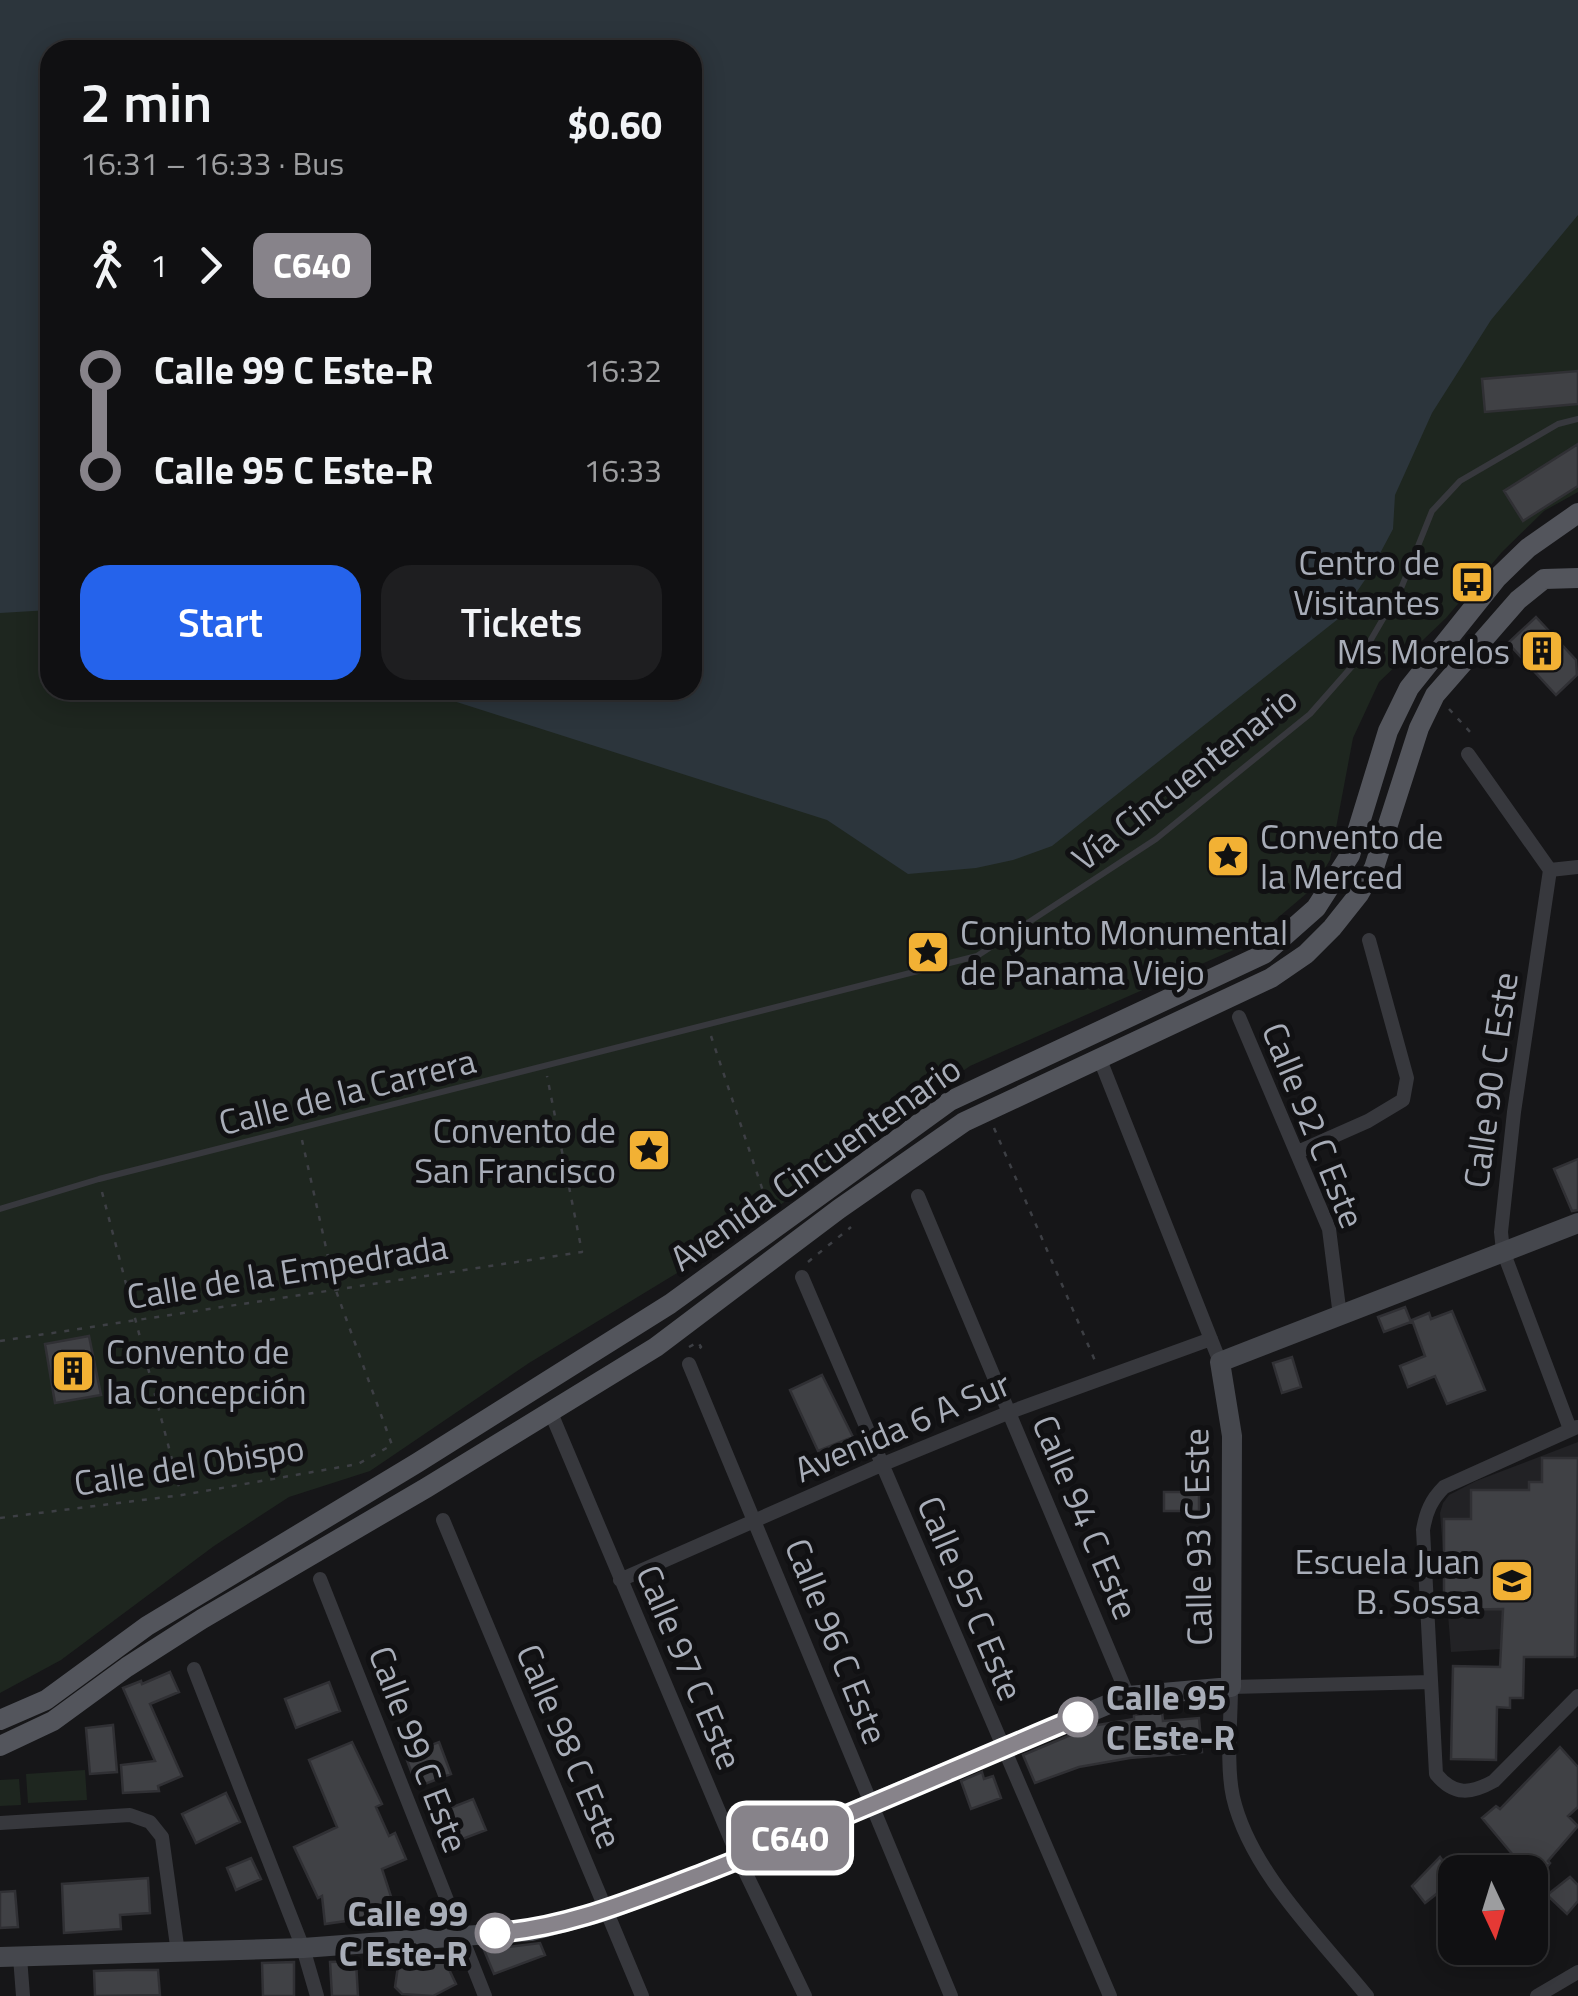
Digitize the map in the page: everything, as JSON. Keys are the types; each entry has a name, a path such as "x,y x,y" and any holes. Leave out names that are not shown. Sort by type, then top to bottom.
{"main road":[{"name":"Avenida Cincuentenario","path":"0,1720 46,1700 146,1626 670,1304 950,1101 1264,954 1316,908 1350,855 1388,732 1408,688 1497,578 1528,548 1578,512"},
{"name":"Avenida Cincuentenario","path":"0,1746 54,1722 202,1619 656,1346 964,1122 1272,978 1306,954 1332,928 1374,868 1419,728 1436,695 1518,600 1544,579 1578,578"}],"street":[{"path":"1468,754 1550,870 1578,866"},
{"name":"Calle 90 C Este","path":"1550,870 1514,1112 1501,1232 1504,1251 1574,1428"},
{"path":"1298,1152 1368,1122 1402,1100 1407,1078 1369,940"},
{"name":"Calle 92 C Este","path":"1239,1017 1330,1229 1340,1316"},
{"name":"Calle 93 C Este","path":"1099,1057 1220,1362 1232,1436 1232,1793 1244,1831 1266,1871 1367,1996"},
{"name":"Calle 94 C Este","path":"918,1196 1128,1696"},
{"path":"1220,1362 1578,1223"},
{"name":"Calle 95 C Este","path":"802,1277 1110,1996"},
{"name":"Avenida 6 A Sur","path":"620,1580 1010,1412 1211,1339"},
{"name":"Calle 96 C Este","path":"689,1364 951,1996"},
{"name":"Calle 97 C Este","path":"551,1412 739,1859 805,1996"},
{"path":"1574,1428 1466,1475 1434,1498 1423,1530 1436,1774 1460,1792 1480,1789 1494,1781 1578,1696"},
{"name":"Calle 98 C Este","path":"443,1520 642,1996"},
{"name":"Calle 99 C Este","path":"320,1579 485,1996"},
{"path":"194,1669 303,1948 317,1996"},
{"path":"23,1996 10,1957 303,1948 531,1931 606,1911 1128,1696 1231,1688 1431,1682"},
{"path":"0,1824 130,1815 150,1822 162,1837 178,1953"},
{"path":"1537,1996 1578,1972"}],"lane":[{"name":"Vía Cincuentenario","path":"707,1025 978,956 1156,839 1310,714 1362,655 1402,586 1432,511 1460,481 1558,424 1578,419"},
{"name":"Calle de la Carrera","path":"0,1208 99,1179 707,1025"}],"path":[{"path":"1436,695 1471,734 1468,754"},
{"path":"707,1025 766,1200"},
{"name":"Calle de la Empedrada","path":"0,1342 582,1252 545,1067"},
{"path":"987,1112 1103,1378"},
{"path":"299,1128 335,1288"},
{"path":"99,1179 182,1496"},
{"path":"802,1277 806,1262 852,1228 839,1210"},
{"name":"Calle del Obispo","path":"0,1518 182,1496 358,1464 382,1453 392,1445 335,1288"}],"shaded area":[{"path":"0,0 1578,0 1578,492 1544,511 1502,552 1446,618 1379,682 1353,738 1330,860 1313,888 1247,944 970,1066 743,1233 529,1363 370,1471 289,1497 214,1546 61,1660 0,1693"},
{"path":"0,0 1578,0 1578,215 1491,320 1432,413 1395,495 1393,529 1369,574 1338,619 1052,846 976,868 908,874 827,820 450,700 702,700 702,40 40,40 40,611 0,613"},
{"name":"Escuela Juan B. Sossa","path":"1578,1442 1578,1657 1503,1657 1502,1649 1451,1652 1440,1513 1443,1503 1449,1495 1476,1481"},
{"path":"85,1770 87,1800 28,1803 26,1774"},
{"path":"19,1779 21,1805 0,1806 0,1780"}],"building":[{"path":"1578,371 1578,404 1485,412 1482,379"},
{"path":"1578,444 1578,486 1523,521 1504,491"},
{"name":"Ms Morelos","path":"1536,617 1576,660 1577,675 1556,695 1508,643"},
{"path":"1578,1159 1578,1210 1572,1211 1554,1169"},
{"path":"1405,1307 1411,1322 1384,1332 1378,1317"},
{"path":"1452,1311 1485,1390 1447,1404 1435,1376 1408,1387 1400,1366 1425,1356 1412,1320 1429,1313 1431,1319"},
{"name":"Convento de la Concepción","path":"89,1336 101,1395 55,1403 45,1344"},
{"path":"1292,1357 1301,1387 1282,1393 1273,1363"},
{"path":"822,1375 853,1437 818,1451 790,1390"},
{"name":"Escuela Juan B. Sossa","path":"1542,1458 1578,1458 1575,1657 1524,1657 1523,1698 1510,1698 1510,1708 1497,1707 1496,1760 1451,1759 1453,1666 1500,1667 1503,1609 1444,1610 1444,1519 1471,1519 1471,1490 1529,1490 1529,1482 1542,1482"},
{"path":"1164,1492 1199,1492 1199,1511 1164,1511"},
{"path":"170,1672 179,1692 150,1704 182,1776 158,1786 159,1791 123,1793 121,1765 155,1761 123,1688"},
{"path":"329,1682 340,1711 296,1728 285,1699"},
{"path":"1162,1712 1163,1721 1199,1718 1202,1752 1079,1767 1035,1783 1023,1755 1092,1726"},
{"path":"113,1725 117,1772 90,1774 86,1728"},
{"path":"352,1742 382,1804 376,1807 389,1836 395,1833 406,1859 382,1869 398,1918 377,1925 374,1917 325,1924 322,1896 318,1898 294,1847 337,1827 309,1760"},
{"path":"439,1742 451,1774 417,1787 405,1755"},
{"path":"1560,1747 1578,1767 1578,1807 1568,1816 1578,1826 1548,1861 1548,1855 1513,1855 1482,1818 1496,1806 1500,1809"},
{"path":"982,1772 984,1779 993,1776 1001,1798 971,1809 961,1781"},
{"path":"226,1793 240,1822 196,1843 182,1814"},
{"path":"473,1799 486,1830 447,1845 435,1814"},
{"path":"251,1858 261,1879 236,1890 227,1868"},
{"path":"1438,1859 1438,1893 1425,1903 1412,1886"},
{"path":"1570,1877 1578,1885 1578,1901 1567,1914 1548,1894"},
{"path":"148,1878 150,1913 120,1915 121,1929 64,1933 62,1884"},
{"path":"15,1891 18,1927 0,1928 0,1892"},
{"path":"540,1943 545,1955 494,1974 484,1950"},
{"path":"399,1959 444,1959 456,1984 433,1996 402,1994 395,1987"},
{"path":"356,1961 358,1996 332,1996 330,1962"},
{"path":"294,1962 294,1996 263,1996 262,1963"},
{"path":"158,1970 160,1995 95,1996 94,1971"}],"bus line":[{"name":"C640","path":"495,1933 531,1931 606,1911 1078,1717"}],"place":[{"name":"Centro de Visitantes","path":"1472,582"},
{"name":"Ms Morelos","path":"1542,651"},
{"name":"Convento de la Merced","path":"1228,856"},
{"name":"Conjunto Monumental de Panama Viejo","path":"928,952"},
{"name":"Convento de San Francisco","path":"649,1150"},
{"name":"Convento de la Concepción","path":"73,1371"},
{"name":"Escuela Juan B. Sossa","path":"1512,1581"},
{"name":"Calle 95 C Este-R","path":"1078,1717"},
{"name":"Calle 99 C Este-R","path":"495,1933"}]}
